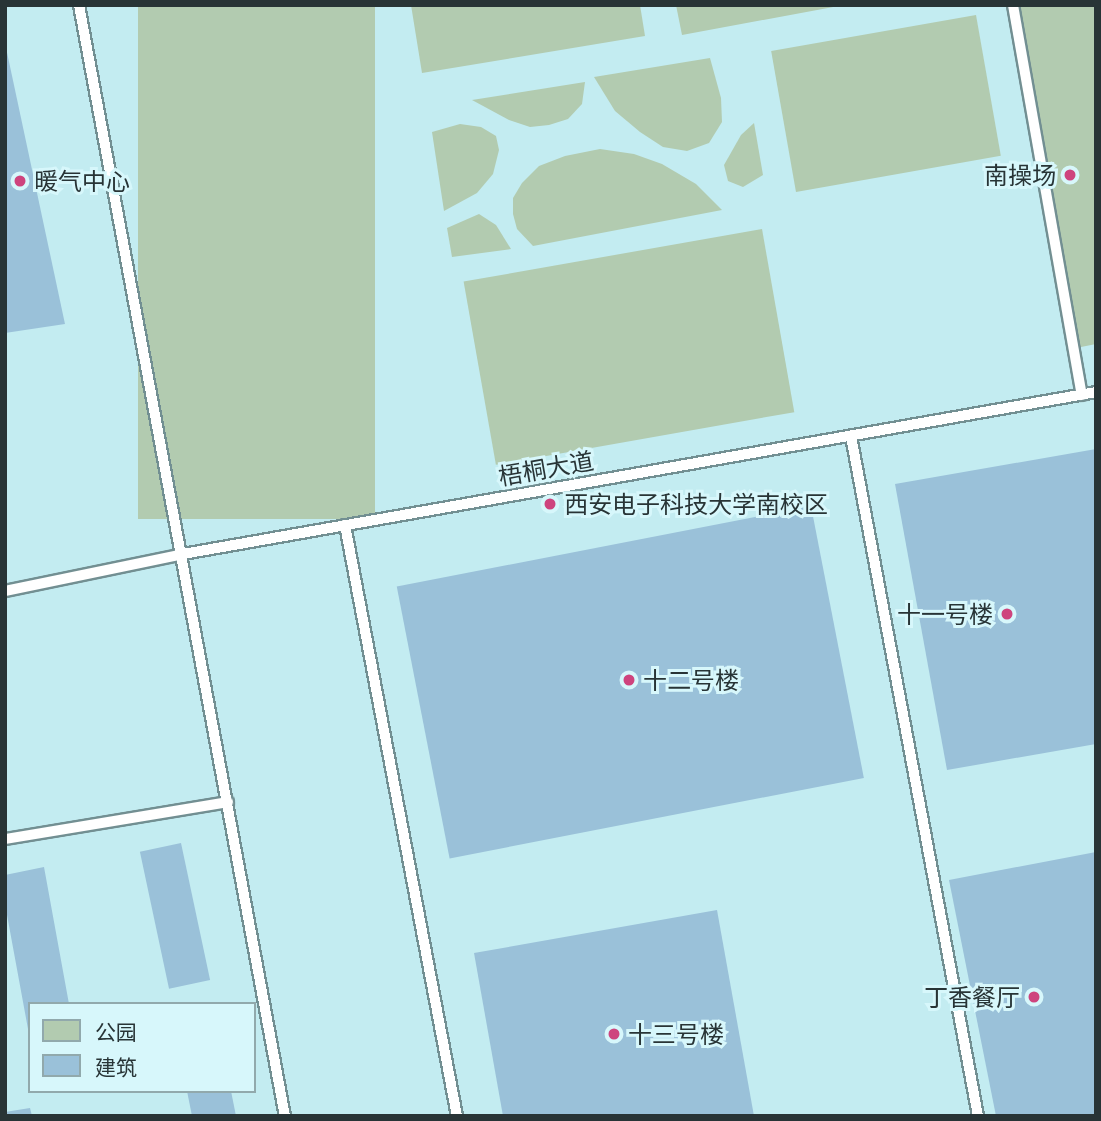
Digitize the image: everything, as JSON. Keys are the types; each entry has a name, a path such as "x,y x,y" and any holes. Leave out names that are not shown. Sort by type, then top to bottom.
{"lane":[{"path":"79,5 183,554 285,1116"},
{"path":"1013,5 1082,395"},
{"name":"梧桐大道","path":"5,591 183,554 1096,392"},
{"path":"851,436 978,1116"},
{"path":"345,525 457,1116"},
{"path":"5,839 228,802"}],"shaded area":[{"name":"西安电子科技大学南校区","path":"5,5 1096,5 1096,1116 5,1116"}],"green space":[{"path":"138,5 375,5 375,519 138,519"},
{"path":"411,5 640,5 645,36 422,73"},
{"path":"676,5 844,5 682,35"},
{"name":"南操场","path":"1014,5 1096,5 1096,344 1076,348"},
{"path":"976,15 1001,156 796,192 771,51"},
{"path":"710,58 721,98 722,122 709,143 687,151 663,147 640,132 615,111 594,77"},
{"path":"585,82 582,104 568,119 549,125 530,127 509,120 472,100"},
{"path":"754,123 763,175 743,187 728,181 724,165 741,135"},
{"path":"460,124 481,127 496,136 499,150 493,174 477,193 444,211 432,132"},
{"path":"600,149 634,154 662,164 696,184 722,210 533,246 517,229 513,214 513,198 522,183 539,166 565,156"},
{"path":"479,214 496,225 511,249 452,257 447,228"},
{"path":"762,229 794,412 496,465 464,282"}],"building":[{"name":"暖气中心","path":"5,43 65,324 5,333"},
{"name":"十一号楼","path":"1096,449 1096,744 947,770 895,484"},
{"name":"十二号楼","path":"811,506 864,778 450,858 397,587"},
{"path":"181,843 210,980 169,989 140,852"},
{"name":"丁香餐厅","path":"1096,852 1096,1114 996,1116 949,880"},
{"path":"44,867 69,1002 28,1002 28,1029 5,904 5,875"},
{"name":"十三号楼","path":"717,910 754,1116 503,1116 474,953"},
{"path":"187,1093 231,1093 236,1116 192,1116"},
{"path":"30,1108 32,1116 5,1116 5,1112"}],"place":[{"name":"南操场","path":"1070,175"},
{"name":"暖气中心","path":"20,181"},
{"name":"西安电子科技大学南校区","path":"550,504"},
{"name":"十一号楼","path":"1007,614"},
{"name":"十二号楼","path":"629,680"},
{"name":"丁香餐厅","path":"1034,997"},
{"name":"十三号楼","path":"614,1034"}]}
